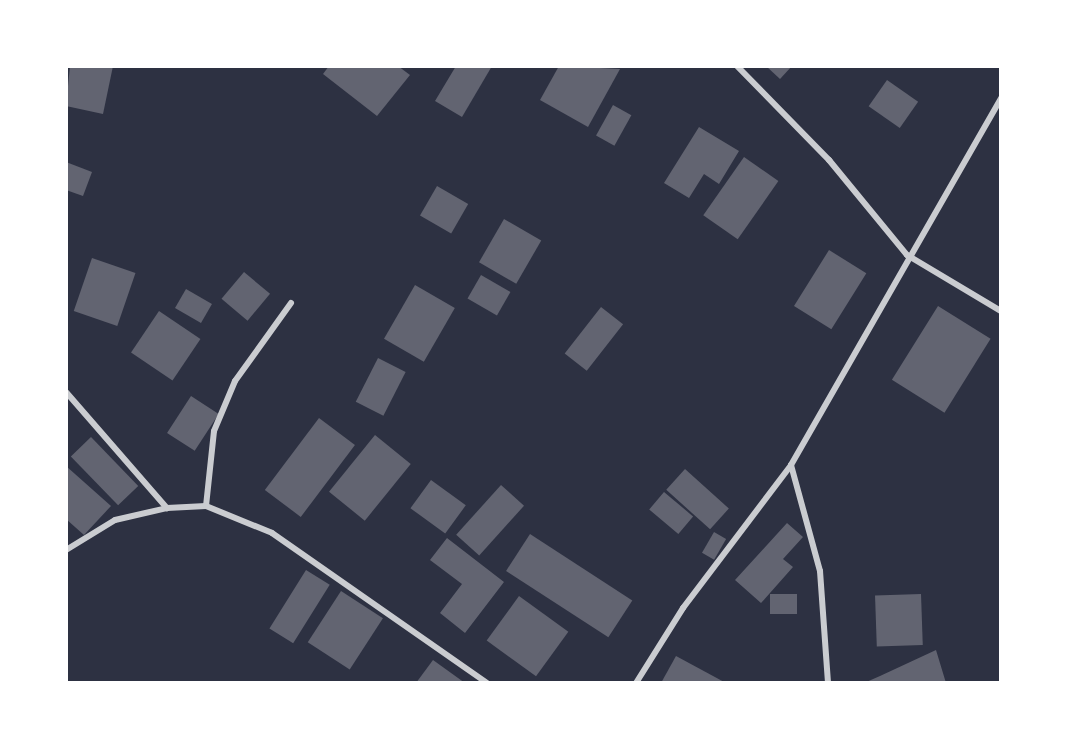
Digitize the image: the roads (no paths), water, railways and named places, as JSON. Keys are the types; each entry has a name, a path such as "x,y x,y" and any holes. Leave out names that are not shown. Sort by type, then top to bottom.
{"street":[{"path":"737,66 829,160 907,255 1001,311"},
{"path":"636,683 683,608 791,465 907,255 1001,98"},
{"path":"206,506 214,431 235,381 291,303"},
{"path":"66,392 167,508"},
{"path":"791,465 820,571 828,683"},
{"path":"66,550 115,520 167,508 206,506 272,533 487,683"}]}
